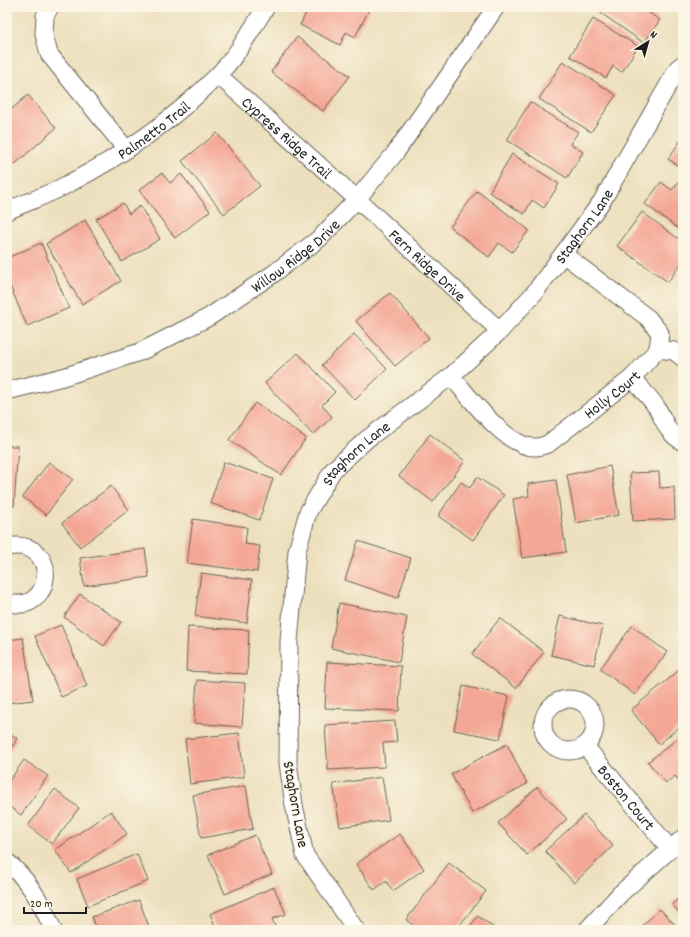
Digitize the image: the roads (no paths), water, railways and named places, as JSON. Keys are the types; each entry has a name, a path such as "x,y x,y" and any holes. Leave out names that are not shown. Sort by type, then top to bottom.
{"street":[{"path":"50,7 45,16 44,34 49,54 126,149"},
{"name":"Palmetto Trail","path":"7,211 68,184 126,149 174,116 218,75 245,40 266,7"},
{"name":"Willow Ridge Drive","path":"7,391 63,377 140,352 209,317 273,274 320,238 357,199 396,152 496,7"},
{"name":"Staghorn Lane","path":"356,930 305,855 294,805 288,764 289,640 297,551 308,512 333,470 366,439 451,376 500,331 535,292 602,201 678,68 683,64"},
{"name":"Cypress Ridge Trail","path":"218,75 357,199"},
{"name":"Fern Ridge Drive","path":"357,199 500,331"},
{"path":"563,254 648,318 660,333 658,349 674,351 683,358"},
{"name":"Holly Court","path":"451,376 502,433 516,441 534,447 548,444 632,378 658,349"},
{"path":"632,378 656,407 666,427 673,436 683,442"},
{"path":"7,547 26,547 34,551 40,558 46,575 45,585 40,594 32,600 22,604 7,602"},
{"name":"Boston Court","path":"585,746 670,849"},
{"path":"587,930 620,894 683,838"},
{"path":"7,862 18,871 33,891 53,930"}]}
